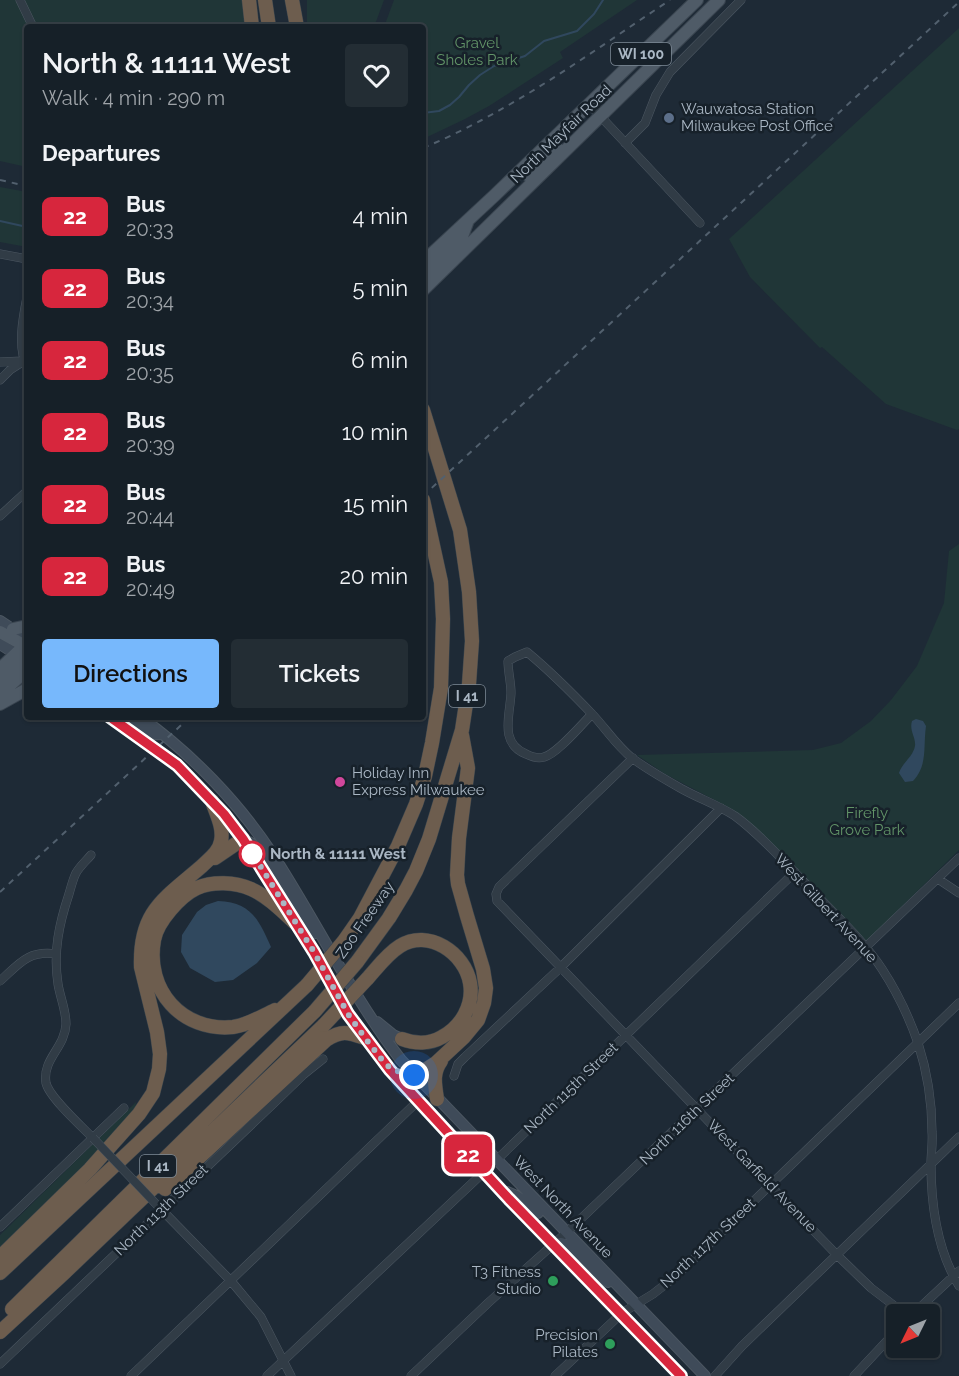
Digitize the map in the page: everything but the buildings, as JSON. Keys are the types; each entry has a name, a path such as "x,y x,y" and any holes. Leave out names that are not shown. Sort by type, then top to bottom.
{"highway":[{"path":"249,0 252,24"},
{"path":"265,0 269,24"},
{"path":"292,0 296,24"},
{"name":"Zoo Freeway","path":"0,1321 315,1011 357,963 388,918 416,871 429,839 462,730 469,684 472,641 469,592 460,530 426,420"},
{"name":"Zoo Freeway","path":"0,1273 288,1004 344,941 360,918 398,846 416,804 425,776 441,688 443,619 441,582 426,514"},
{"path":"414,1075 443,1058 470,1031 478,1020 484,1003 486,988 482,965 458,884 457,860 468,768 462,730"},
{"path":"0,1257 90,1169 139,1114 153,1093 160,1054 158,1032 141,967 143,938 146,926 157,906 217,852 221,841 221,827 212,801"},
{"path":"196,871 243,839"},
{"path":"288,1004 252,1022 234,1027 214,1027 198,1023 179,1013 165,997 154,967 153,945 161,923 176,904 196,889 209,885 235,884 250,888 294,922"},
{"path":"0,1332 324,1025 400,946 422,939 435,941 463,964 470,982 470,999 465,1013 452,1032 424,1043 402,1039"},
{"path":"63,1274 92,1256 326,1040 338,1033 347,1032 365,1038"},
{"path":"438,1099 434,1079 435,1072 443,1058"}],"main road":[{"name":"North Mayfair Road","path":"426,287 719,0"},
{"name":"North Mayfair Road","path":"426,259 693,4"},
{"path":"601,117 600,111 603,104 660,48 693,4"},
{"path":"504,210 530,174 587,119 591,111 588,104"},
{"path":"426,274 460,242 469,219"},
{"path":"0,621 24,651"},
{"path":"6,631 24,627"},
{"path":"0,644 24,652"},
{"path":"0,669 24,653"},
{"path":"0,683 24,653"},
{"path":"0,694 24,654"},
{"path":"0,704 24,691"},
{"path":"115,720 177,765 212,801 243,839 314,952 348,1014 386,1065 484,1172 681,1376"},
{"name":"West North Avenue","path":"144,720 205,772 256,831 288,879 369,1016 414,1075 705,1376"},
{"path":"127,728 136,725 152,735 163,734"},
{"path":"243,839 256,831"},
{"path":"243,839 255,846 263,855 296,910 309,928 324,940"},
{"path":"369,1016 393,1035 402,1039"},
{"path":"386,1065 403,1074 414,1075"},
{"path":"502,1190 529,1204 554,1229 567,1232"},
{"path":"554,1244 561,1243 569,1246 607,1282 621,1288"}],"street":[{"path":"20,0 32,24"},
{"path":"625,143 645,123 656,95 670,72 741,0"},
{"path":"588,104 700,223"},
{"path":"0,254 24,259"},
{"path":"24,317 21,337 24,353"},
{"path":"0,362 24,363"},
{"path":"0,380 10,370 24,364"},
{"path":"0,516 24,494"},
{"name":"West Gilbert Avenue","path":"592,714 553,753 544,757 534,757 521,752 507,734 511,690 508,661 527,652 545,667 592,714 633,758 682,789 736,817 795,872 866,947 882,969 898,995 918,1043 926,1071 931,1103 932,1196 936,1225 959,1286"},
{"name":"West Garfield Avenue","path":"633,758 499,886 496,898 499,904 560,968 837,1255 871,1288 892,1304"},
{"path":"454,1076 458,1064 560,968 721,808"},
{"path":"91,855 75,874 59,928 56,954 58,985 66,1024 60,1046 45,1071 47,1086 55,1098 231,1281 261,1317 291,1376"},
{"name":"North 116th Street","path":"411,1376 567,1232 959,858"},
{"name":"North 115th Street","path":"267,1376 484,1172 795,872"},
{"path":"938,879 959,893"},
{"path":"0,981 28,957 41,953 56,954"},
{"name":"North 117th Street","path":"555,1376 622,1313 660,1289 676,1275 959,1003"},
{"name":"North 113th Street","path":"0,1364 159,1207 323,1059"},
{"path":"131,1376 418,1101"},
{"path":"0,1227 124,1108"},
{"path":"715,1376 742,1346 959,1137"},
{"path":"924,1304 956,1273"},
{"path":"855,1376 886,1342"}],"green space":[{"path":"0,0 250,0 255,24 24,24 24,166 0,161"},
{"path":"307,0 384,0 375,24 307,24"},
{"name":"Gravel Sholes Park","path":"394,0 637,0 560,52 563,58 489,106 426,138 426,24 385,24"},
{"path":"959,28 959,429 957,430 886,404 822,347 820,348 750,277 729,239"},
{"path":"0,187 24,191 24,246 0,242"},
{"name":"Firefly Grove Park","path":"959,544 959,850 865,943 728,807 665,774 637,755 813,750 841,743 871,721 891,700 917,666 944,603 949,551"},
{"path":"136,1102 134,1120 0,1261 0,1235"}],"water":[{"path":"916,719 923,721 926,726 923,762 913,781 905,782 899,773 914,750 915,743 911,725"},
{"path":"218,901 239,905 252,914 271,947 257,963 233,980 215,982 190,968 181,952 182,935 197,912 206,905"}],"waterway":[{"path":"426,113 439,111 450,105 480,75 494,66 525,56 544,41 577,31 594,14 603,0"},
{"path":"0,221 24,226"}],"railway":[{"path":"426,147 488,117 519,99 670,0"},
{"path":"426,493 959,2"},
{"path":"0,180 24,185"},
{"path":"0,892 187,720"}],"bus line":[{"name":"22","path":"114,720 177,765 224,814 243,839 314,952 348,1014 390,1070 509,1199 681,1376"}],"place":[{"name":"Wauwatosa Station Milwaukee Post Office","path":"669,118"},
{"name":"Holiday Inn Express Milwaukee","path":"340,782"},
{"name":"North & 11111 West","path":"252,854"},
{"name":"T3 Fitness Studio","path":"553,1281"},
{"name":"Precision Pilates","path":"610,1344"}],"route":[{"path":"252,854 251,851 314,952 348,1014 365,1038 386,1065 403,1074 414,1075"}]}
